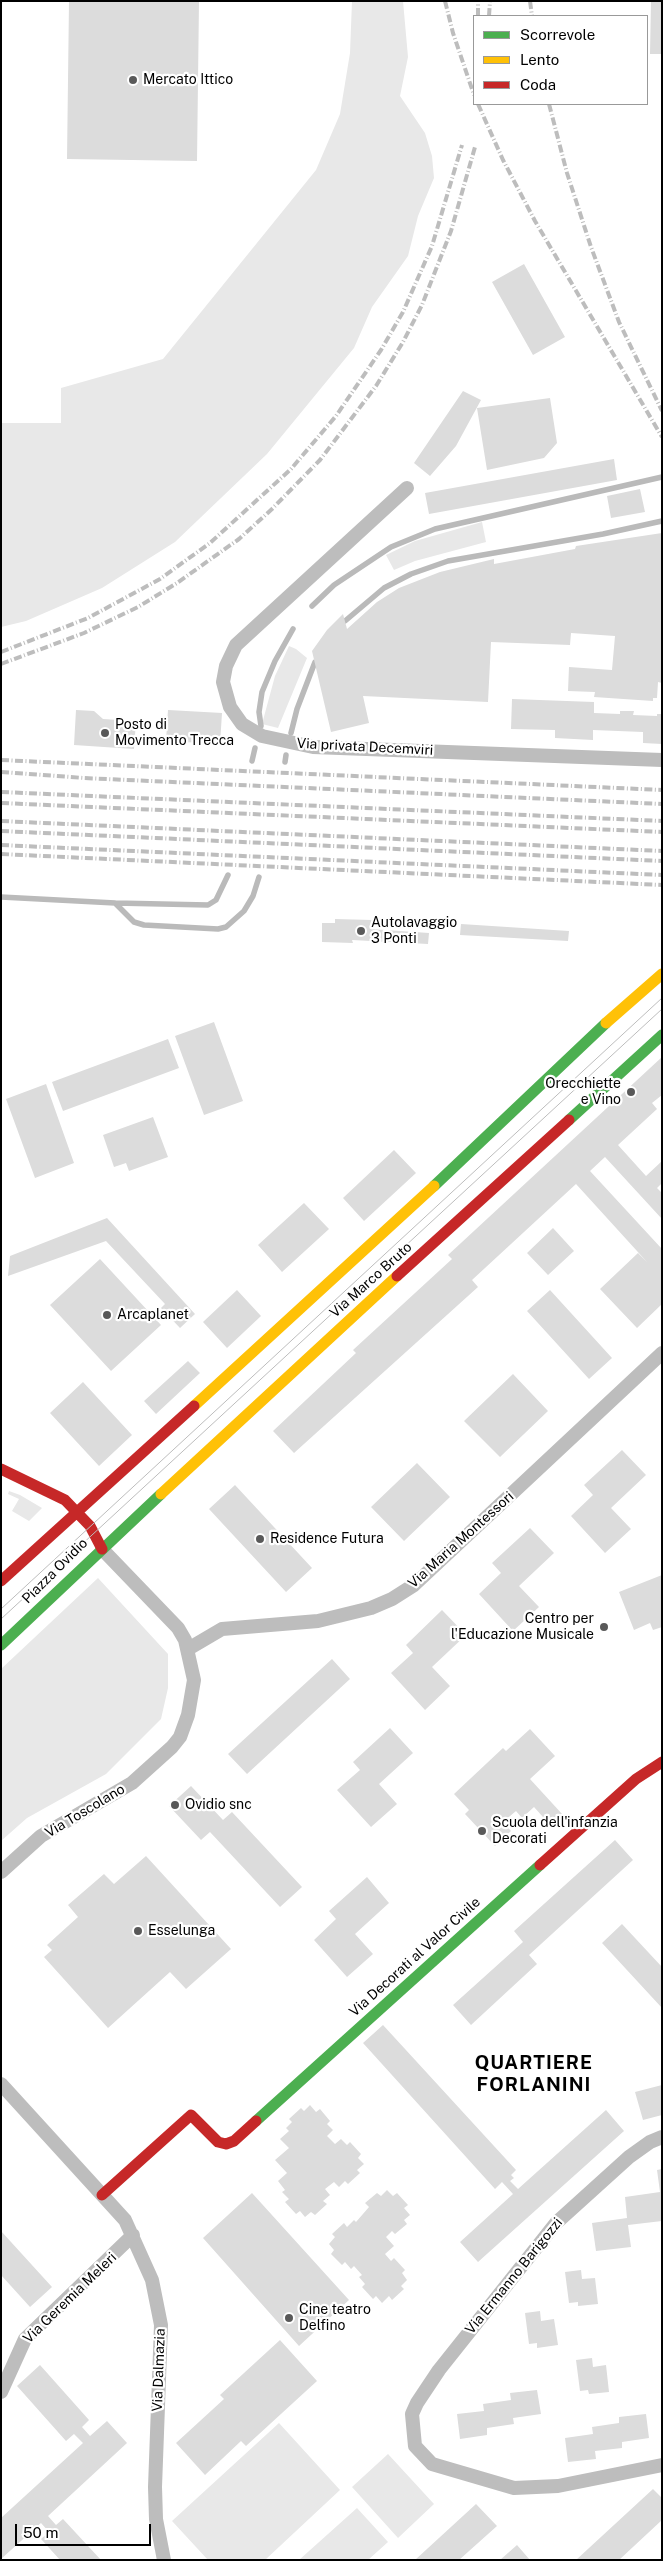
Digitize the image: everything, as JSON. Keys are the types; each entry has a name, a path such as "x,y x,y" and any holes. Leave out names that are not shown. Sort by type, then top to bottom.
{"main road":[{"name":"Via Marco Bruto","path":"77,1512 374,1242 634,997 662,974"},
{"name":"Via Marco Bruto","path":"102,1549 662,1035"},
{"name":"Piazza Ovidio","path":"1,1468 66,1500 94,1533 102,1549 1,1645"},
{"name":"Piazza Ovidio","path":"1,1581 77,1512"},
{"name":"Via Decorati al Valor Civile","path":"102,2195 191,2115 218,2142 226,2144 234,2141 607,1804 636,1779 662,1762"}],"street":[{"name":"Via privata Decemviri","path":"407,488 236,645 226,666 223,682 230,707 242,724 254,733 267,738 313,747 662,760"},
{"name":"Via Maria Montessori","path":"188,1649 222,1629 318,1621 372,1608 392,1599 420,1579 662,1353"},
{"name":"Via Toscolano","path":"1,1872 42,1836 132,1783 172,1747 180,1737 193,1693 193,1667 188,1649 178,1628 102,1549"},
{"name":"Via Dalmazia","path":"1,2084 125,2220 152,2280 161,2325 155,2487 156,2519 164,2560"},
{"name":"Via Ermanno Barigozzi","path":"662,2137 650,2142 629,2157 566,2212 488,2306 416,2402 412,2414 416,2446 427,2461 436,2467 514,2488 558,2486 662,2465"},
{"name":"Via Geremia Meleri","path":"1,2392 25,2339 133,2235"}],"shaded area":[{"path":"352,1 403,1 408,57 400,96 425,133 432,156 434,178 418,216 408,256 372,307 354,348 267,454 175,542 102,588 26,621 1,627 1,423 61,423 61,388 163,359 316,170 340,114 350,53"},
{"path":"482,522 486,542 415,561 394,570 386,555 415,541"},
{"path":"289,646 307,658 278,728 262,724 275,676"},
{"path":"9,1491 42,1508 29,1521 12,1511 19,1499 8,1494"},
{"path":"98,1578 168,1654 168,1688 161,1719 106,1774 27,1818 1,1841 1,1669"},
{"path":"279,2423 340,2490 265,2560 208,2560 172,2521"},
{"path":"388,2454 434,2504 398,2538 352,2487"},
{"path":"357,2508 388,2542 368,2560 299,2560"}],"building":[{"name":"Mercato Ittico","path":"69,1 199,1 197,161 67,159"},
{"path":"651,1 662,1 662,54 650,54"},
{"path":"524,264 565,337 533,355 492,282"},
{"path":"463,391 481,400 456,446 430,476 414,463"},
{"path":"550,398 557,443 544,458 487,470 477,408"},
{"path":"614,459 617,480 429,514 425,493"},
{"path":"640,489 645,512 611,518 607,496"},
{"path":"662,533 662,683 658,682 657,698 653,698 653,701 594,697 595,692 568,691 569,667 612,670 615,636 571,633 570,645 491,642 488,702 363,696 369,723 331,732 312,651 327,630 343,614 347,629 377,602 399,588 440,572 494,559 494,564 575,549 576,546"},
{"path":"512,699 594,702 594,713 620,714 620,711 634,711 633,715 657,716 657,714 662,714 662,744 643,743 643,732 593,730 593,740 555,738 555,730 511,729"},
{"name":"Posto di Movimento Trecca","path":"76,710 94,711 103,719 136,721 134,749 74,745"},
{"path":"168,710 222,713 220,744 166,741"},
{"name":"Autolavaggio 3 Ponti","path":"335,919 372,920 371,929 429,933 428,944 352,940 353,943 322,942 322,923 335,923"},
{"name":"Autolavaggio 3 Ponti","path":"461,924 569,931 568,941 460,935"},
{"path":"214,1022 243,1101 204,1115 175,1036"},
{"path":"168,1039 179,1068 63,1111 52,1082"},
{"path":"662,1057 662,1095 652,1103 657,1109 618,1145 646,1176 662,1161 662,1183 657,1188 662,1193 662,1219 605,1157 590,1171 662,1249 662,1304 637,1328 600,1289 638,1253 647,1262 576,1184 472,1280 478,1287 294,1453 273,1431 356,1353 353,1350 452,1259 448,1255"},
{"path":"46,1084 74,1163 35,1178 6,1099"},
{"path":"153,1117 168,1157 129,1171 126,1163 114,1167 103,1135"},
{"path":"394,1150 416,1173 364,1221 343,1198"},
{"path":"304,1203 329,1229 282,1272 258,1245"},
{"path":"107,1218 195,1314 180,1328 161,1308 165,1304 106,1241 8,1276 10,1256"},
{"path":"553,1228 574,1251 548,1275 527,1253"},
{"path":"100,1259 161,1325 111,1371 50,1305"},
{"path":"237,1290 261,1316 227,1348 203,1322"},
{"path":"550,1290 612,1358 589,1379 527,1311"},
{"path":"188,1361 200,1373 156,1414 144,1401"},
{"path":"513,1374 548,1411 500,1457 464,1421"},
{"path":"83,1382 132,1435 99,1466 50,1413"},
{"path":"622,1450 646,1475 611,1508 631,1529 605,1553 571,1516 593,1495 584,1485"},
{"path":"417,1463 450,1497 404,1541 371,1507"},
{"name":"Residence Futura","path":"235,1485 312,1568 286,1592 209,1509"},
{"path":"530,1528 554,1553 519,1586 539,1607 513,1631 479,1594 501,1573 492,1563"},
{"path":"662,1575 662,1627 653,1630 650,1623 634,1630 619,1592"},
{"path":"442,1610 466,1635 432,1667 450,1686 425,1710 391,1673 413,1653 406,1645"},
{"path":"332,1659 350,1679 247,1774 228,1754"},
{"path":"390,1728 413,1753 379,1784 397,1804 371,1827 337,1790 360,1770 353,1762"},
{"path":"530,1729 555,1756 530,1779 563,1815 551,1826 534,1807 522,1818 516,1811 503,1822 511,1831 495,1846 465,1814 469,1810 454,1794 503,1748 506,1751"},
{"path":"191,1786 223,1820 232,1812 302,1887 280,1907 210,1832 201,1840 169,1806"},
{"path":"615,1840 633,1860 529,1955 537,1964 471,2025 453,2005 523,1942 514,1931"},
{"name":"Esselunga","path":"146,1856 231,1949 186,1989 170,1972 108,2028 44,1957 52,1950 47,1945 78,1917 68,1905 104,1874 114,1884"},
{"path":"367,1877 389,1903 355,1934 373,1954 347,1977 314,1940 336,1919 329,1911"},
{"path":"622,1924 662,1967 662,2008 602,1943"},
{"path":"383,2025 516,2170 511,2175 514,2178 510,2181 518,2189 606,2110 624,2131 478,2262 460,2242 513,2194 502,2182 495,2189 363,2043"},
{"path":"662,2085 662,2115 643,2120 635,2092"},
{"path":"310,2105 316,2112 320,2109 330,2121 327,2124 333,2130 327,2136 335,2144 341,2139 347,2145 350,2142 361,2154 358,2158 364,2164 357,2170 360,2173 348,2184 345,2181 339,2187 334,2182 325,2189 330,2195 323,2201 327,2204 315,2215 311,2212 305,2217 300,2211 296,2214 285,2202 289,2199 282,2192 285,2190 278,2181 287,2173 275,2160 289,2148 280,2139 289,2131 286,2128 292,2122 289,2119 301,2108 304,2111"},
{"path":"662,2169 662,2221 628,2225 631,2247 596,2251 592,2223 627,2218 625,2197 660,2192 657,2170"},
{"path":"387,2190 393,2196 397,2193 408,2205 404,2208 410,2215 404,2220 407,2224 395,2234 392,2231 386,2237 394,2246 385,2254 391,2261 394,2258 405,2270 402,2273 407,2280 401,2286 404,2289 392,2300 389,2296 382,2303 376,2296 373,2299 362,2287 365,2284 359,2277 362,2275 354,2266 351,2269 345,2262 342,2265 331,2254 334,2250 329,2244 335,2237 332,2234 344,2223 347,2227 354,2220 356,2222 369,2207 365,2203 377,2193 381,2196"},
{"path":"252,2193 349,2300 299,2346 203,2238"},
{"path":"1,2231 52,2287 30,2307 1,2275"},
{"path":"581,2270 582,2279 595,2278 598,2304 578,2306 578,2302 569,2303 565,2272"},
{"path":"540,2311 541,2321 554,2319 558,2345 537,2348 537,2343 529,2344 525,2313"},
{"path":"280,2340 317,2381 246,2446 241,2441 205,2475 176,2443 224,2399 220,2395"},
{"path":"592,2358 593,2367 606,2365 609,2392 589,2394 588,2390 580,2391 576,2360"},
{"path":"40,2365 89,2420 82,2427 90,2436 107,2421 127,2443 48,2516 56,2525 63,2519 101,2560 60,2560 41,2539 49,2532 41,2523 1,2559 1,2518 83,2443 74,2434 66,2441 17,2386"},
{"path":"537,2390 541,2414 513,2418 514,2424 487,2428 487,2435 460,2439 457,2414 484,2411 483,2404 511,2400 510,2393"},
{"path":"646,2414 649,2438 622,2442 622,2448 595,2451 596,2459 568,2462 565,2438 593,2434 592,2427 619,2423 619,2417"},
{"path":"653,2489 662,2498 662,2520 619,2560 576,2560"},
{"path":"476,2504 497,2526 459,2560 415,2560"},
{"path":"517,2545 530,2560 500,2560"}],"waterway":[{"path":"312,606 334,585 391,547 435,529 662,477"},
{"path":"345,621 384,588 411,574 448,561 603,534 662,521"},
{"path":"261,726 259,712 262,692 275,661 293,629"},
{"path":"291,733 297,709 315,662"},
{"path":"252,761 255,748"},
{"path":"285,762 286,755"},
{"path":"115,903 208,905 216,900 228,875"},
{"path":"1,897 115,903 134,922 144,925 218,929 226,927 244,911 253,896 259,877"}],"tram line":[{"path":"1,1609 662,998"},
{"path":"1,1619 662,1009"}],"railway":[{"path":"445,1 453,33 473,92"},
{"path":"478,1 478,15"},
{"path":"489,15 490,1"},
{"path":"530,1 532,15"},
{"path":"478,105 503,160 535,221 662,437"},
{"path":"549,105 567,173 591,247 619,322 662,411"},
{"path":"1,652 88,618 160,579 210,543 291,469 336,416 381,350 403,312 432,246 462,145"},
{"path":"1,664 84,633 138,607 177,583 239,539 272,509 320,460 376,386 403,342 422,305 451,231 475,147"},
{"path":"1,760 662,790"},
{"path":"1,772 84,778 662,804"},
{"path":"1,792 662,821"},
{"path":"1,803 662,832"},
{"path":"1,821 662,851"},
{"path":"1,831 662,861"},
{"path":"1,845 662,875"},
{"path":"1,854 662,885"}],"traffic: fast":[{"path":"434,1186 606,1023"},
{"path":"569,1120 662,1035"},
{"path":"1,1645 161,1494"},
{"path":"256,2121 540,1865"}],"traffic: slow":[{"path":"606,1023 662,974"},
{"path":"194,1406 434,1186"},
{"path":"161,1494 397,1276"}],"traffic: jam":[{"path":"397,1276 569,1120"},
{"path":"1,1581 194,1406"},
{"path":"1,1469 65,1500 90,1526 102,1549"},
{"path":"540,1865 636,1779 662,1762"},
{"path":"102,2195 191,2115 218,2142 226,2144 234,2141 256,2121"}],"place":[{"name":"Mercato Ittico","path":"133,80"},
{"name":"Posto di Movimento Trecca","path":"105,733"},
{"name":"Autolavaggio 3 Ponti","path":"361,931"},
{"name":"Orecchiette e Vino","path":"631,1092"},
{"name":"Arcaplanet","path":"107,1315"},
{"name":"Residence Futura","path":"260,1539"},
{"name":"Centro per l'Educazione Musicale","path":"604,1627"},
{"name":"Ovidio snc","path":"175,1805"},
{"name":"Scuola dell'infanzia Decorati","path":"482,1831"},
{"name":"Esselunga","path":"138,1931"},
{"name":"Cine teatro Delfino","path":"289,2318"}],"district":[{"name":"QUARTIERE FORLANINI","path":"534,2074"}]}
